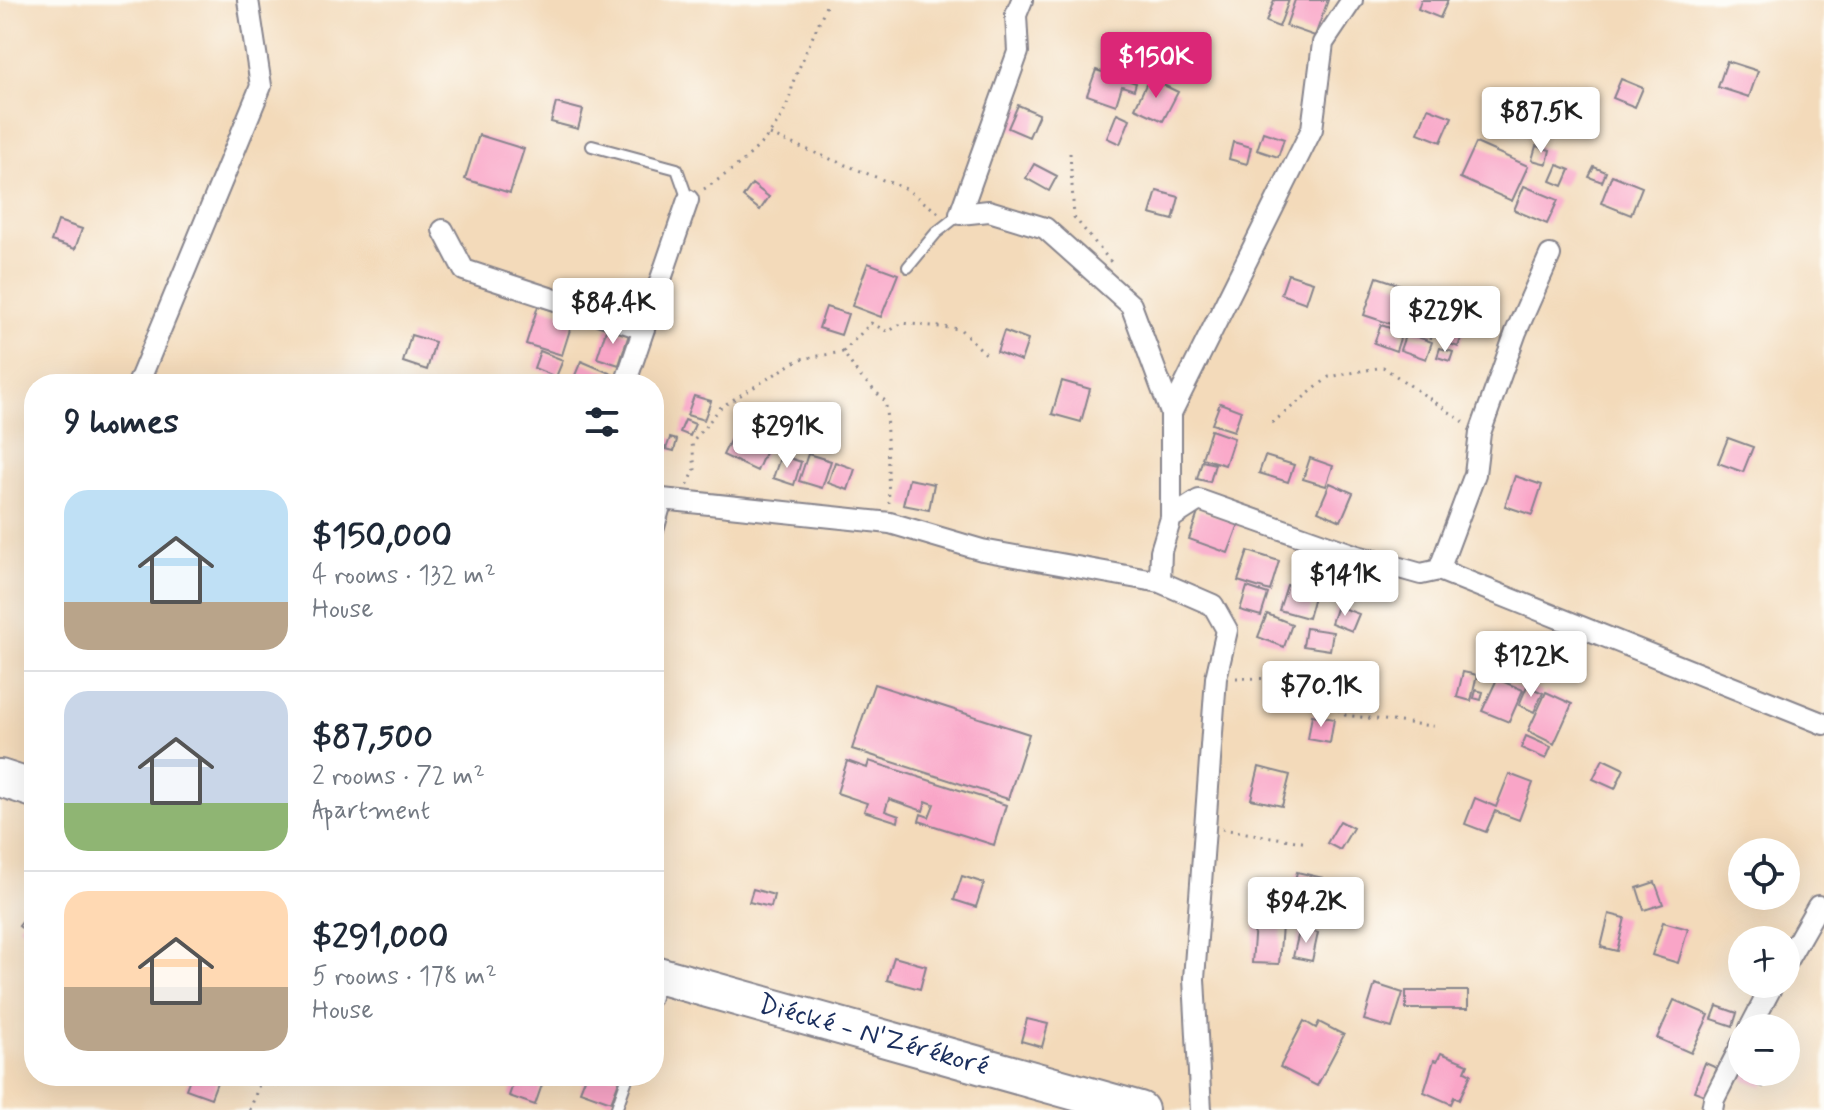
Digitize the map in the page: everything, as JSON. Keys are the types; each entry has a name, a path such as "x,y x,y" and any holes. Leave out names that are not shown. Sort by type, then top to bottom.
{"highway":[{"path":"0,778 24,786"},
{"name":"Diécké - N'Zérékoré","path":"664,986 1125,1108"}],"street":[{"path":"142,374 261,86 248,0"},
{"path":"1022,0 1016,15 1018,52 960,214 989,211 1045,228 1131,305 1171,413 1171,518 1161,551 1160,582"},
{"path":"1171,413 1312,129 1323,43 1352,0"},
{"path":"628,374 688,200"},
{"path":"443,230 464,270 644,329"},
{"path":"1439,570 1475,474 1480,433 1516,332 1550,255"},
{"path":"665,499 890,523 982,550 1160,582 1213,605 1227,630 1216,678 1194,979 1201,1110"},
{"path":"1171,518 1199,500 1357,556 1421,574 1439,570 1824,724"},
{"path":"1800,938 1818,906"},
{"path":"1712,1110 1728,1072"}],"lane":[{"path":"592,146 677,169 688,200"},
{"path":"908,267 936,233 960,214"},
{"path":"616,1110 624,1086"}],"path":[{"path":"688,200 736,168 769,135 791,95 793,82 826,6"},
{"path":"769,135 906,189 941,214 960,214"},
{"path":"1070,153 1074,217 1108,256 1114,269"},
{"path":"665,499 695,469 692,443 721,407 800,359 843,352 871,323 888,332 902,323 960,329 986,354"},
{"path":"843,352 886,402 890,523"},
{"path":"1272,423 1329,377 1383,367 1480,433"},
{"path":"1216,678 1284,679 1307,684 1345,715 1439,727"},
{"path":"1207,827 1308,843"},
{"path":"250,1110 258,1086"}],"building":[{"path":"1274,0 1289,0 1279,27 1266,22"},
{"path":"1295,0 1328,0 1315,36 1286,26"},
{"path":"1421,0 1448,0 1440,18 1418,9"},
{"path":"1727,61 1758,71 1749,97 1718,87"},
{"path":"1096,70 1136,83 1134,90 1122,86 1116,105 1087,95"},
{"path":"1149,78 1178,92 1163,121 1135,108"},
{"path":"1621,79 1643,88 1635,107 1613,98"},
{"path":"556,103 583,110 578,129 551,122"},
{"path":"1018,105 1039,114 1029,137 1008,128"},
{"path":"1428,108 1452,117 1441,142 1418,133"},
{"path":"1117,113 1130,119 1120,144 1107,138"},
{"path":"1263,132 1284,139 1278,157 1257,150"},
{"path":"479,135 524,149 510,193 465,179"},
{"path":"1233,142 1251,147 1247,164 1229,159"},
{"path":"1476,143 1528,166 1512,201 1460,178"},
{"path":"1536,146 1550,150 1547,164 1532,160"},
{"path":"1034,164 1057,176 1049,191 1026,178"},
{"path":"1558,165 1570,170 1563,186 1551,181"},
{"path":"1594,167 1606,172 1602,182 1589,177"},
{"path":"1612,175 1642,187 1631,215 1601,203"},
{"path":"752,184 769,197 760,210 743,197"},
{"path":"1524,186 1558,200 1547,224 1514,210"},
{"path":"1157,191 1179,197 1173,220 1150,214"},
{"path":"58,221 82,229 75,249 51,241"},
{"path":"868,263 898,274 881,317 852,306"},
{"path":"1288,274 1313,282 1306,303 1281,294"},
{"path":"1377,277 1413,289 1400,327 1364,315"},
{"path":"538,306 574,317 562,355 526,344"},
{"path":"1416,306 1439,314 1431,338 1408,330"},
{"path":"826,307 848,314 841,335 819,328"},
{"path":"1381,325 1402,332 1396,351 1374,343"},
{"path":"1451,326 1464,330 1458,347 1445,342"},
{"path":"607,327 629,334 619,365 597,358"},
{"path":"1004,331 1028,340 1021,361 997,352"},
{"path":"1406,333 1432,342 1426,359 1400,350"},
{"path":"411,335 435,342 427,370 403,362"},
{"path":"1440,348 1453,352 1450,361 1437,357"},
{"path":"540,351 563,360 557,374 534,368"},
{"path":"581,361 612,374 576,374"},
{"path":"1062,381 1090,389 1081,422 1052,414"},
{"path":"694,396 711,401 704,420 687,415"},
{"path":"1220,403 1241,411 1234,431 1212,424"},
{"path":"685,420 695,424 690,436 680,432"},
{"path":"735,430 768,446 757,471 723,455"},
{"path":"1211,430 1234,438 1225,465 1202,458"},
{"path":"670,438 677,440 674,451 666,449"},
{"path":"1728,438 1753,447 1743,472 1718,463"},
{"path":"808,454 831,461 822,488 799,481"},
{"path":"781,455 801,462 794,485 773,478"},
{"path":"1265,456 1294,465 1288,482 1259,473"},
{"path":"1310,458 1333,466 1326,486 1303,479"},
{"path":"1202,461 1215,464 1210,482 1197,479"},
{"path":"835,462 855,469 848,490 828,483"},
{"path":"1515,476 1542,485 1532,515 1505,506"},
{"path":"909,479 934,484 929,510 903,505"},
{"path":"1330,483 1353,493 1341,521 1318,511"},
{"path":"1199,510 1239,524 1228,553 1189,539"},
{"path":"1248,551 1279,561 1270,591 1238,581"},
{"path":"1287,585 1315,593 1308,618 1279,610"},
{"path":"1247,587 1268,594 1261,616 1240,610"},
{"path":"1337,606 1359,614 1352,631 1331,623"},
{"path":"1267,614 1292,624 1284,647 1258,637"},
{"path":"1306,628 1333,632 1330,650 1303,646"},
{"path":"1463,672 1477,675 1471,701 1457,697"},
{"path":"1497,679 1523,690 1509,722 1482,711"},
{"path":"874,684 1029,734 1008,799 852,749"},
{"path":"1527,686 1543,693 1534,712 1519,705"},
{"path":"1476,690 1483,692 1481,700 1474,698"},
{"path":"1546,692 1572,704 1554,744 1528,731"},
{"path":"1312,715 1334,719 1330,743 1308,739"},
{"path":"1526,736 1551,747 1546,759 1521,748"},
{"path":"1603,759 1624,769 1615,789 1593,779"},
{"path":"847,761 867,768 869,761 1006,805 994,845 919,821 921,814 929,817 934,804 926,801 923,811 889,799 885,811 899,816 898,822 864,811 867,803 837,793"},
{"path":"1259,767 1290,775 1282,806 1251,799"},
{"path":"1509,774 1533,783 1519,820 1495,811 1486,832 1465,824 1475,798 1496,807"},
{"path":"1340,821 1353,828 1340,850 1327,843"},
{"path":"1297,872 1323,878 1320,890 1294,884"},
{"path":"962,876 984,883 976,907 954,900"},
{"path":"1655,882 1663,904 1644,910 1637,888"},
{"path":"753,889 774,895 771,907 749,902"},
{"path":"1609,914 1625,918 1617,951 1601,947"},
{"path":"1663,922 1688,929 1678,963 1652,955"},
{"path":"1255,924 1282,926 1279,964 1252,963"},
{"path":"1300,928 1318,933 1312,961 1293,957"},
{"path":"894,957 926,966 920,989 887,980"},
{"path":"1375,984 1403,993 1392,1028 1364,1020"},
{"path":"1406,991 1468,991 1468,1009 1406,1009"},
{"path":"1674,1000 1709,1015 1691,1053 1657,1038"},
{"path":"1717,1006 1737,1013 1728,1014 1728,1024 1712,1019"},
{"path":"1027,1019 1048,1024 1042,1047 1021,1041"},
{"path":"1304,1021 1316,1028 1319,1022 1344,1035 1317,1086 1280,1067"},
{"path":"1441,1053 1468,1064 1465,1071 1471,1074 1459,1100 1454,1097 1451,1104 1424,1092 1434,1060 1437,1061"},
{"path":"1705,1063 1717,1068 1707,1096 1694,1091"},
{"path":"187,1086 216,1086 211,1098 186,1089"},
{"path":"512,1086 542,1086 535,1105 509,1096"},
{"path":"582,1086 617,1086 611,1102 580,1091"}]}
